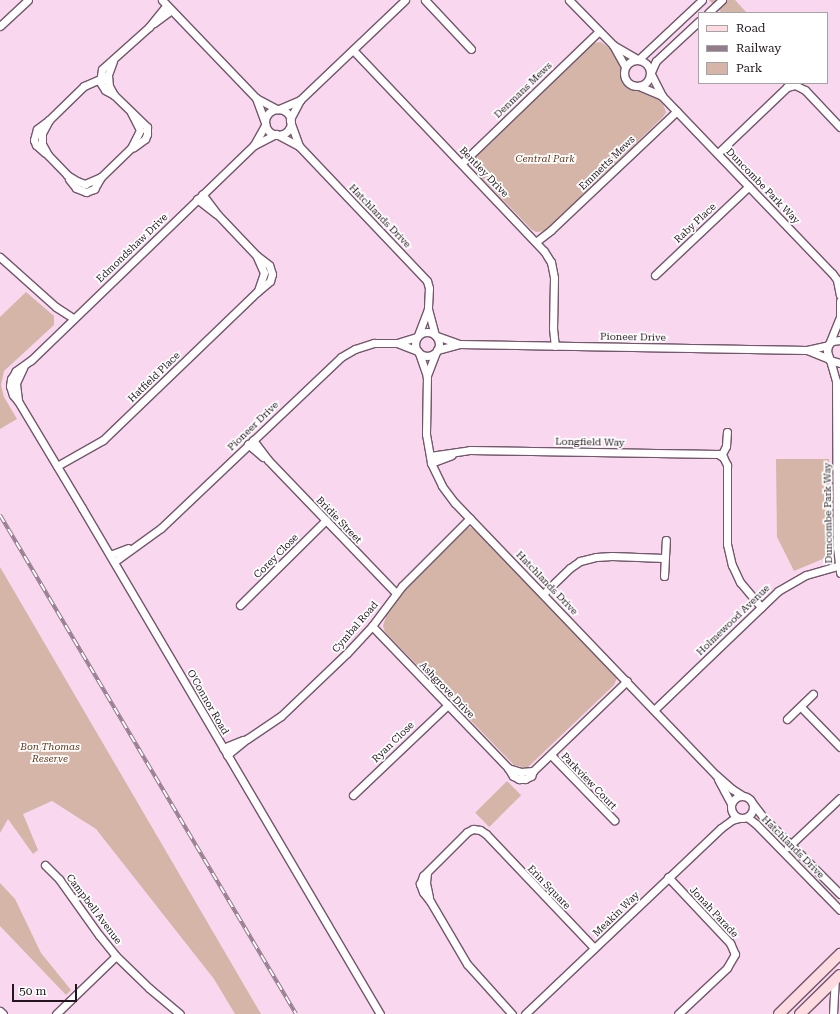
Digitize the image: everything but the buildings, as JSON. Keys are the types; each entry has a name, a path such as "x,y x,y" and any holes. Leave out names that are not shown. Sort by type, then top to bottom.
{"main road":[{"path":"779,1014 840,954"},
{"path":"800,1014 838,977"}],"street":[{"path":"0,26 28,0"},
{"path":"256,98 269,131 277,134 286,132 300,100 405,0"},
{"path":"425,0 471,49"},
{"path":"569,0 613,45 648,65 651,73"},
{"path":"625,67 630,62 638,59 702,0"},
{"path":"709,12 722,0"},
{"path":"102,81 84,86 49,120 41,138 42,144 48,155 67,175 76,181 85,184 101,177 131,148 140,130 130,112 102,81 102,69 113,61 148,27 167,5 256,98 286,112 290,120"},
{"path":"613,45 625,67 624,75 628,82 639,86 647,82 656,62 698,22"},
{"name":"Denmans Mews","path":"462,164 599,31"},
{"name":"Bentley Drive","path":"353,50 538,243 551,262 554,278 552,345"},
{"name":"Duncombe Park Way","path":"651,73 662,96 832,273 837,280 840,295"},
{"path":"718,153 787,87 795,85 805,90 840,127"},
{"name":"Duncombe Park Way","path":"639,86 662,96"},
{"path":"265,124 267,115 300,100"},
{"name":"Emmetts Mews","path":"538,243 677,111"},
{"name":"Hatchlands Drive","path":"290,120 299,146"},
{"name":"Edmondshaw Drive","path":"254,145 265,124"},
{"name":"Edmondshaw Drive","path":"13,383 24,366 254,145 277,134"},
{"name":"Hatchlands Drive","path":"277,134 299,146 422,274 429,288 428,309 418,336"},
{"name":"Raby Place","path":"655,275 749,186"},
{"name":"Hatfield Place","path":"57,466 103,440 257,292 264,273 256,255 200,197"},
{"path":"0,257 71,321"},
{"path":"829,345 840,320 840,301"},
{"name":"Hatchlands Drive","path":"428,309 436,335"},
{"path":"425,332 436,335 439,342 437,351 426,356 418,352 415,343 418,336 425,332"},
{"name":"Pioneer Drive","path":"436,335 459,344"},
{"name":"Pioneer Drive","path":"112,559 161,528 324,371 347,352 374,343 397,343 418,336"},
{"name":"Pioneer Drive","path":"437,351 459,344 807,350 829,345 840,340"},
{"name":"Pioneer Drive","path":"397,343 418,352"},
{"name":"Duncombe Park Way","path":"829,345 827,354 830,359 836,381 839,569"},
{"name":"Pioneer Drive","path":"807,350 840,363"},
{"name":"Hatchlands Drive","path":"437,351 427,376 426,434 431,460 442,486 470,518 716,775 732,789 743,796"},
{"name":"Hatchlands Drive","path":"418,352 427,376"},
{"path":"836,381 840,374"},
{"name":"O'Connor Road","path":"13,383 18,400 380,1014"},
{"path":"727,432 726,446 721,456 727,465 727,544 732,565 740,582 761,607"},
{"name":"Bridie Street","path":"250,442 396,593"},
{"name":"Longfield Way","path":"431,460 457,453 483,450 714,453 721,456"},
{"name":"Cymbal Road","path":"227,755 247,739 281,716 347,653 372,626 396,593 470,518"},
{"name":"Corey Close","path":"240,605 326,520"},
{"path":"664,576 666,540"},
{"path":"543,594 570,568 580,561 601,557 664,558"},
{"name":"Holmewood Avenue","path":"654,710 778,591 806,575 839,569"},
{"name":"Ashgrove Drive","path":"372,626 508,768 521,772 533,771 627,681"},
{"path":"787,719 813,694"},
{"name":"Ryan Close","path":"353,795 448,704"},
{"path":"801,707 840,747"},
{"name":"Cymbal Road","path":"223,748 247,739"},
{"name":"Parkview Court","path":"550,755 614,820"},
{"name":"Hatchlands Drive","path":"716,775 731,806"},
{"path":"743,796 749,798 753,804 752,813 743,817 734,814 731,806 736,798 743,796"},
{"path":"784,852 840,798"},
{"name":"Hatchlands Drive","path":"753,804 763,817 840,894"},
{"name":"Meakin Way","path":"721,828 731,806"},
{"name":"Hatchlands Drive","path":"743,817 756,824 840,910"},
{"name":"Meakin Way","path":"525,1014 721,828 732,820 743,817"},
{"name":"Erin Square","path":"512,1014 467,964 430,901 426,883 427,873 462,838 475,834 490,840 594,948"},
{"name":"Campbell Avenue","path":"45,865 59,879 94,929 116,956 149,988 180,1014"},
{"name":"Jonah Parade","path":"668,877 725,937 735,951 734,958 727,968 678,1014"},
{"path":"56,1014 116,956"},
{"path":"833,1014 838,977"},
{"path":"0,1011 3,1014"}],"green space":[{"path":"709,0 735,0 746,12 721,12"},
{"name":"Central Park","path":"601,42 612,50 618,58 623,82 629,87 654,95 663,104 666,112 663,117 545,231 536,232 531,229 479,175 473,165 473,157 594,43"},
{"path":"26,292 54,316 54,325 4,371 1,385 4,397 17,419 0,429 0,317"},
{"path":"776,459 829,459 830,556 794,571 777,537"},
{"path":"469,527 474,529 482,537 617,678 614,685 527,768 514,765 385,632 383,626 386,616 407,588 465,529"},
{"name":"Bon Thomas Reserve","path":"0,567 261,1014 235,1014 214,979 96,829 52,801 23,814 38,850 33,854 8,819 0,833"},
{"path":"507,781 521,795 489,827 475,813"},
{"path":"0,883 15,899 41,953 71,990 66,995 0,926"}],"railway":[{"path":"0,515 296,1014"}]}
